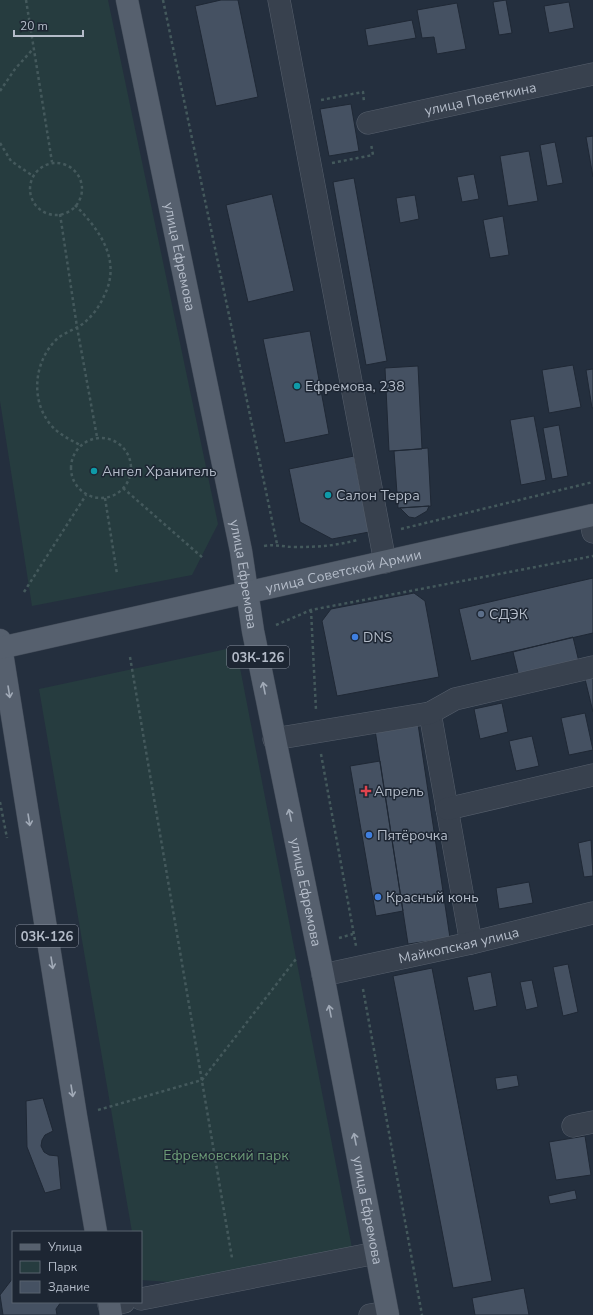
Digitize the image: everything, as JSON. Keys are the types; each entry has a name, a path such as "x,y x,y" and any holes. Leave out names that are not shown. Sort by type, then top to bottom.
{"main road":[{"name":"улица Ефремова","path":"127,0 248,593 253,631 274,739 323,975 376,1253 382,1314"},
{"name":"улица Советской Армии","path":"0,646 385,562 592,521"},
{"name":"03К-126","path":"0,646 96,1231"}],"street":[{"path":"279,0 381,534 385,562"},
{"name":"улица Поветкина","path":"368,123 593,74"},
{"path":"274,739 430,713 455,699 593,666"},
{"path":"430,713 471,943"},
{"path":"447,809 593,775"},
{"name":"Майкопская улица","path":"323,975 471,943 593,913"},
{"path":"142,1299 376,1253"}],"path":[{"path":"26,0 52,162"},
{"path":"163,0 277,544"},
{"path":"0,91 33,48"},
{"path":"0,143 11,161 32,176"},
{"path":"52,162 69,166 76,172 82,189 80,198 68,211 60,214 44,212 32,200 30,184 32,176 44,165 52,162"},
{"path":"75,205 94,224 105,242 112,275 102,302 92,315 78,327 58,339 49,349 40,364 37,382 38,399 44,415 50,425 61,435 80,445"},
{"path":"60,214 97,437"},
{"path":"97,437 107,438 117,442 125,449 130,458 131,469 129,479 123,488 115,495 105,498 95,498 86,495 78,489 73,481 70,471 70,462 80,445 97,437"},
{"path":"258,547 277,544 292,547 333,546 593,482"},
{"path":"123,488 203,558"},
{"path":"24,592 86,495"},
{"path":"105,498 117,574"},
{"path":"270,627 311,610 593,556"},
{"path":"130,657 232,1259"},
{"path":"335,940 353,934"},
{"path":"76,1116 202,1080 300,954"}],"green space":[{"path":"0,0 108,0 218,524 192,575 32,606 0,401"},
{"name":"Ефремовский парк","path":"236,647 352,1248 183,1283 142,1280 142,1231 132,1231 39,689"}],"building":[{"path":"221,0 238,0 258,97 216,106 195,6"},
{"path":"506,0 512,33 499,35 493,2"},
{"path":"569,2 574,28 549,33 544,6"},
{"path":"457,3 466,49 437,54 434,37 422,38 417,10"},
{"path":"412,20 416,38 368,46 365,29"},
{"path":"351,104 359,151 329,156 320,109"},
{"path":"593,136 593,177 586,137"},
{"path":"555,142 563,183 547,186 540,145"},
{"path":"529,151 538,201 508,206 500,156"},
{"path":"474,174 479,199 462,202 457,177"},
{"path":"354,178 387,361 366,365 333,182"},
{"path":"272,194 294,291 248,302 226,205"},
{"path":"415,195 419,219 400,223 396,198"},
{"path":"503,216 509,255 490,258 483,220"},
{"name":"Ефремова, 238","path":"310,331 329,434 285,443 263,339"},
{"path":"573,365 581,407 549,413 542,370"},
{"path":"418,366 422,449 389,451 385,368"},
{"path":"593,369 593,408 592,408 586,370"},
{"path":"534,416 546,480 521,485 510,420"},
{"path":"559,425 568,476 552,479 543,428"},
{"path":"428,448 431,506 398,508 394,451"},
{"name":"Салон Терра","path":"354,456 369,532 332,539 300,522 289,469"},
{"path":"429,506 427,511 415,518 409,517 400,508"},
{"path":"593,578 593,633 471,661 459,609"},
{"path":"414,593 425,601 439,677 337,696 322,621 331,609"},
{"path":"573,637 579,662 519,677 513,652"},
{"path":"593,677 593,712 585,679"},
{"path":"502,703 508,732 480,739 474,709"},
{"path":"585,713 593,750 569,755 561,718"},
{"path":"418,724 450,938 408,944 375,730"},
{"path":"532,736 539,766 516,771 509,741"},
{"path":"380,761 403,911 376,916 350,766"},
{"path":"591,840 593,876 584,877 578,843"},
{"path":"529,882 533,903 499,909 496,888"},
{"path":"568,964 578,1012 563,1016 553,967"},
{"path":"432,968 492,1281 453,1288 393,976"},
{"path":"491,972 497,1006 474,1011 467,977"},
{"path":"532,980 538,1007 526,1010 520,982"},
{"path":"517,1075 519,1086 497,1090 495,1078"},
{"path":"43,1098 53,1131 45,1135 41,1146 44,1152 49,1155 58,1156 61,1189 45,1193 27,1147 26,1101"},
{"path":"585,1136 591,1175 556,1180 549,1142"},
{"path":"575,1190 577,1199 550,1204 548,1196"},
{"path":"12,1279 12,1303 60,1303 56,1309 57,1315 3,1315 0,1295"},
{"path":"524,1288 529,1315 475,1315 472,1298"}],"place":[{"name":"Ефремова, 238","path":"297,386"},
{"name":"Ангел Хранитель","path":"94,471"},
{"name":"Салон Терра","path":"328,495"},
{"name":"СДЭК","path":"481,614"},
{"name":"DNS","path":"355,637"},
{"name":"Апрель","path":"366,791"},
{"name":"Пятёрочка","path":"369,835"},
{"name":"Красный конь","path":"378,897"}]}
